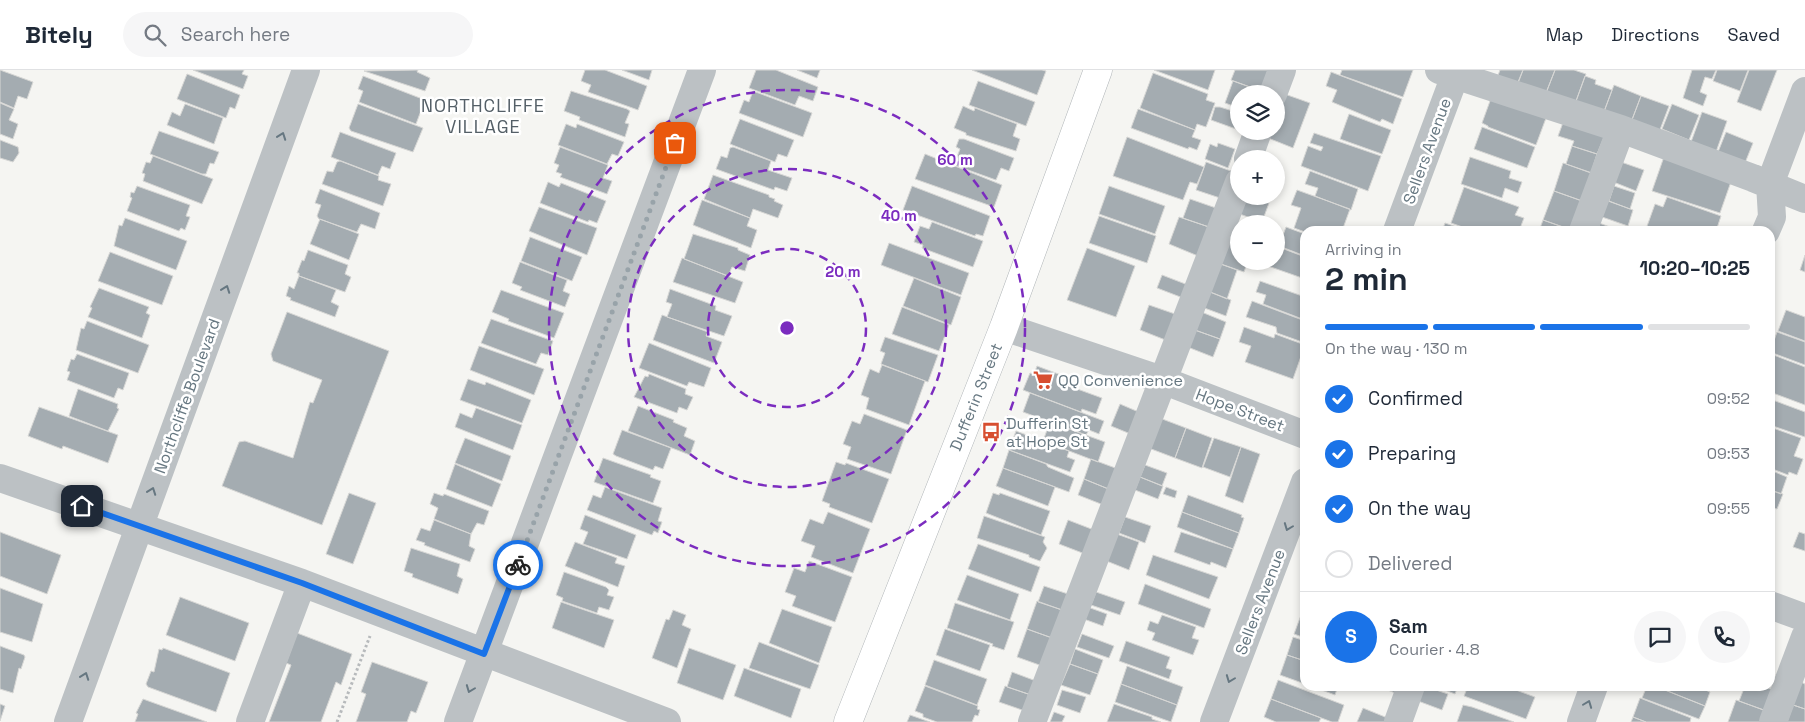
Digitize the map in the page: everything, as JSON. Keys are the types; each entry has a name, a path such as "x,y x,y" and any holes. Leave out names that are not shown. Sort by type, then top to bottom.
{"main road":[{"name":"Dufferin Street","path":"848,722 1004,327 1098,70"}],"street":[{"name":"Northcliffe Boulevard","path":"68,722 306,70"},
{"path":"458,722 702,70"},
{"path":"1276,85 1282,70"},
{"path":"1450,72 1621,129 1770,184 1805,200"},
{"name":"Sellers Avenue","path":"1399,226 1450,72"},
{"path":"1768,226 1772,217 1770,184 1805,91"},
{"path":"1585,226 1621,129"},
{"path":"1032,722 1230,205"},
{"name":"Hope Street","path":"1004,327 1162,380 1300,433"},
{"path":"0,478 302,583 484,654 667,722"},
{"name":"Sellers Avenue","path":"1214,722 1300,495"},
{"path":"250,722 302,583"},
{"path":"1775,607 1805,618"},
{"path":"1773,722 1805,636"},
{"path":"1398,722 1409,691"},
{"path":"1581,722 1592,691"}],"path":[{"path":"337,722 372,632"}],"building":[{"path":"0,70 33,82 27,99 18,96 14,108 0,102"},
{"path":"193,70 244,70 242,74 248,76 243,89"},
{"path":"418,70 417,72 430,78 425,91 364,71"},
{"path":"585,70 605,70 647,86 638,110 588,92 591,85 581,81"},
{"path":"622,70 652,70 649,80"},
{"path":"756,70 776,70 818,87 813,101 799,96 795,105 749,88"},
{"path":"797,70 820,70 817,78"},
{"path":"972,70 1042,70 1046,71 1037,95"},
{"path":"1154,70 1215,70 1208,90"},
{"path":"1235,70 1268,70 1263,85 1245,85 1231,80"},
{"path":"1342,70 1413,70 1403,97 1340,75"},
{"path":"1500,70 1523,70 1517,86 1497,78"},
{"path":"1523,70 1555,70 1546,93 1518,82"},
{"path":"1555,70 1574,70 1586,74 1575,104 1546,93"},
{"path":"1692,70 1716,70 1712,79 1705,77 1700,92 1707,95 1703,106 1683,98"},
{"path":"1717,70 1748,70 1740,91 1713,81"},
{"path":"1749,70 1777,70 1761,111 1737,102"},
{"path":"1331,72 1402,99 1393,124 1382,119 1380,122 1332,102 1337,90 1326,86"},
{"path":"1153,73 1208,94 1206,100 1215,103 1206,127 1197,124 1195,130 1140,108"},
{"path":"187,74 240,95 235,109 230,107 226,118 177,99"},
{"path":"363,76 425,100 416,124 359,102 363,91 358,89"},
{"path":"1585,76 1596,80 1595,84 1612,90 1604,112 1576,101"},
{"path":"978,81 1035,102 1026,126 969,105"},
{"path":"1233,81 1244,85 1232,85"},
{"path":"1614,85 1641,96 1630,125 1603,114"},
{"path":"1230,89 1230,105 1225,103"},
{"path":"1494,90 1549,110 1536,145 1482,123"},
{"path":"571,91 630,111 625,123 629,124 625,137 579,120 580,117 564,111"},
{"path":"753,91 812,113 803,137 739,113 744,100 749,102"},
{"path":"1285,94 1310,103 1293,148 1273,140 1285,140"},
{"path":"1641,96 1669,106 1658,135 1630,125"},
{"path":"0,103 14,109 9,120 18,124 13,139 0,134"},
{"path":"185,104 223,118 214,144 167,125 172,112 180,116"},
{"path":"358,104 423,128 413,152 351,131 349,128"},
{"path":"1672,104 1699,115 1689,140 1662,129"},
{"path":"963,106 974,111 975,108 1017,124 1013,136 1020,139 1016,151 966,135 966,133 954,128"},
{"path":"1215,107 1230,110 1230,127 1211,120"},
{"path":"1138,109 1195,130 1192,137 1201,140 1197,150 1189,147 1188,149 1131,128"},
{"path":"1702,112 1727,121 1716,152 1691,142"},
{"path":"1349,114 1391,130 1382,154 1340,139"},
{"path":"740,119 794,140 787,157 778,154 775,162 730,144"},
{"path":"1564,120 1605,135 1597,154 1572,146 1574,141 1558,136"},
{"path":"566,124 576,128 577,124 624,142 618,156 612,154 607,164 558,145"},
{"path":"1482,127 1535,147 1527,168 1474,149"},
{"path":"159,131 219,152 214,164 210,163 206,174 202,174 150,154"},
{"path":"340,132 396,153 390,169 382,166 378,175 331,157"},
{"path":"1726,132 1753,143 1743,168 1716,157"},
{"path":"1314,133 1381,156 1368,191 1301,166 1308,146 1321,151 1323,147 1310,143"},
{"path":"1127,137 1204,167 1197,184 1190,182 1183,200 1113,176"},
{"path":"959,139 964,139 1014,158 1009,171 1001,168 996,180 954,165 960,149 956,147"},
{"path":"0,140 18,147 19,153 13,162 0,158"},
{"path":"1218,143 1235,149 1230,150 1228,168 1205,159 1210,144 1217,147"},
{"path":"1572,146 1597,154 1591,173 1566,164"},
{"path":"560,147 608,165 603,178 612,181 607,194 560,177 562,174 556,172 559,165 554,163"},
{"path":"733,147 771,161 768,170 792,178 787,191 775,187 774,190 716,169 721,156 727,158 730,148"},
{"path":"1666,151 1733,176 1720,213 1652,191"},
{"path":"925,154 1002,185 994,207 915,179"},
{"path":"153,156 213,179 202,204 143,181 145,174 142,173 146,162 150,163"},
{"path":"1470,157 1511,171 1509,178 1522,182 1518,193 1505,188 1502,198 1461,184"},
{"path":"340,161 379,176 378,180 391,184 383,206 322,184 327,171 333,172 337,162"},
{"path":"1618,161 1644,170 1636,191 1611,181"},
{"path":"1206,162 1230,171 1220,198 1196,190"},
{"path":"1563,163 1595,174 1585,202 1554,191"},
{"path":"1310,171 1358,189 1351,210 1315,196 1318,188 1305,184"},
{"path":"713,175 769,195 769,197 775,199 774,201 783,205 778,218 753,209 750,218 704,199"},
{"path":"548,182 559,187 561,183 606,201 597,223 589,220 588,222 540,203"},
{"path":"137,186 190,205 186,216 190,217 185,230 181,228 179,231 127,211 132,198 130,197 131,192 134,193"},
{"path":"912,186 990,216 983,236 976,234 975,236 903,210"},
{"path":"1109,186 1165,206 1155,234 1099,214"},
{"path":"1614,186 1635,193 1630,209 1609,201"},
{"path":"1464,187 1519,207 1515,215 1524,218 1521,226 1460,226 1451,223"},
{"path":"320,189 380,213 375,229 361,224 357,232 319,219 317,216 321,205 315,203"},
{"path":"1297,190 1350,209 1344,226 1300,226 1300,230 1294,228 1301,208 1291,205"},
{"path":"1554,191 1585,202 1577,226 1560,226 1543,220"},
{"path":"1667,197 1721,216 1718,226 1647,226 1655,204 1663,207"},
{"path":"1190,199 1216,208 1209,227 1183,218"},
{"path":"702,200 750,218 747,226 757,230 751,248 693,225"},
{"path":"1608,201 1633,210 1628,226 1602,217"},
{"path":"1236,205 1268,205 1265,215 1242,215 1234,212"},
{"path":"539,207 597,228 587,255 529,231"},
{"path":"1099,216 1156,236 1147,263 1089,243"},
{"path":"1179,217 1209,227 1198,256 1169,244"},
{"path":"125,218 187,241 176,270 114,246 119,225 122,226"},
{"path":"320,219 359,234 349,260 310,244"},
{"path":"1543,220 1560,226 1541,226"},
{"path":"932,222 983,241 973,267 922,248 923,245 914,242 920,226 929,229"},
{"path":"1286,227 1300,232 1300,254 1285,248"},
{"path":"1226,233 1230,234 1230,267 1215,262"},
{"path":"693,234 738,248 738,250 750,255 745,271 732,267 728,276 684,259"},
{"path":"530,237 582,257 572,281 521,261"},
{"path":"889,243 969,273 961,295 881,265"},
{"path":"1087,248 1135,266 1116,317 1067,300"},
{"path":"1285,249 1300,255 1300,277 1279,270 1285,270"},
{"path":"308,250 348,265 345,274 351,277 345,292 299,276 299,273 297,273"},
{"path":"110,252 173,276 162,305 98,281"},
{"path":"1805,255 1805,272 1800,270"},
{"path":"682,258 743,282 735,303 673,282"},
{"path":"520,262 567,280 563,291 570,294 565,307 520,290 522,287 512,283"},
{"path":"1215,262 1230,267 1230,270 1237,270 1227,299 1205,290"},
{"path":"1162,275 1188,285 1183,298 1157,288"},
{"path":"299,276 336,290 331,302 339,306 335,317 290,300 291,298 286,296 289,286 294,289"},
{"path":"914,278 961,297 951,325 903,306"},
{"path":"1260,281 1300,295 1300,318 1263,304 1266,295 1256,292"},
{"path":"99,288 149,307 146,313 150,315 142,338 88,317 92,308 90,307"},
{"path":"670,289 716,306 715,310 732,316 724,336 667,317 672,304 666,302"},
{"path":"501,290 564,313 554,338 508,321 509,319 492,312"},
{"path":"1205,290 1231,300 1226,316 1199,306"},
{"path":"1252,301 1300,319 1300,341 1277,333 1276,327 1246,317"},
{"path":"1149,305 1178,315 1168,341 1140,330"},
{"path":"902,307 949,325 939,351 892,334"},
{"path":"1786,310 1805,317 1805,341 1778,331"},
{"path":"1199,311 1226,322 1220,339 1192,329"},
{"path":"287,312 389,351 322,525 222,486 239,442 245,441 293,458 310,402 313,403 322,380 273,361 271,354"},
{"path":"662,315 708,332 706,336 722,342 714,363 653,340"},
{"path":"491,319 553,341 548,355 541,353 536,364 481,343"},
{"path":"87,321 149,345 138,373 76,350 81,328 84,329"},
{"path":"1244,327 1274,338 1275,334 1300,343 1300,359 1293,379 1245,362 1251,346 1239,342"},
{"path":"1192,329 1220,339 1213,357 1185,346"},
{"path":"1777,332 1805,342 1805,365 1775,354"},
{"path":"885,337 938,355 928,382 881,364 885,353 880,351"},
{"path":"649,343 711,368 704,387 689,382 687,386 639,368"},
{"path":"479,346 544,369 534,395 470,370"},
{"path":"77,354 129,373 123,390 118,388 114,398 67,380 70,372 67,371 71,359 74,360"},
{"path":"1775,356 1805,367 1805,405 1775,394"},
{"path":"882,365 925,381 909,425 866,409 869,398 861,395 870,369 879,373"},
{"path":"1037,366 1061,375 1058,382 1102,398 1096,414 1082,409 1081,412 1023,390 1030,373 1034,374"},
{"path":"649,374 686,389 685,394 693,397 687,410 679,407 677,413 634,397 645,376 648,377"},
{"path":"468,379 485,385 486,382 531,400 522,423 460,400"},
{"path":"78,389 118,404 117,408 119,409 108,431 69,416"},
{"path":"1030,393 1104,421 1099,434 1089,430 1086,435 1023,412"},
{"path":"1775,401 1805,412 1805,437 1775,427"},
{"path":"1120,404 1141,413 1133,435 1111,426"},
{"path":"638,406 674,420 673,422 687,428 684,436 695,441 690,455 628,431"},
{"path":"39,407 118,435 108,463 63,446 62,449 28,436"},
{"path":"476,408 522,425 513,450 455,427 460,413 472,418"},
{"path":"864,414 907,430 891,474 847,459 851,447 843,444 852,421 860,424"},
{"path":"1157,417 1186,428 1175,458 1146,447"},
{"path":"1050,422 1105,442 1098,462 1043,441"},
{"path":"1186,428 1212,438 1202,468 1175,458"},
{"path":"1775,429 1801,438 1794,456 1803,459 1797,475 1789,472 1788,475 1775,470"},
{"path":"622,430 671,448 663,469 655,466 653,470 613,454"},
{"path":"1016,431 1069,451 1067,457 1075,460 1070,472 1009,450"},
{"path":"465,438 511,456 502,481 455,463"},
{"path":"1214,438 1241,447 1230,477 1203,467"},
{"path":"1241,447 1260,454 1243,503 1225,496"},
{"path":"1009,450 1046,464 1048,467 1074,478 1069,492 1003,468"},
{"path":"603,458 651,475 650,477 661,481 653,503 594,482"},
{"path":"1091,459 1118,469 1111,490 1084,479"},
{"path":"836,462 845,465 846,463 889,479 872,523 829,507 830,504 822,501"},
{"path":"455,464 501,484 492,507 446,489"},
{"path":"1145,465 1167,473 1162,486 1140,477"},
{"path":"1003,468 1055,487 1048,506 996,486"},
{"path":"1775,472 1787,477 1781,494 1775,492"},
{"path":"1140,477 1163,486 1158,499 1135,490"},
{"path":"1084,479 1111,490 1106,506 1078,495"},
{"path":"605,487 662,508 658,521 662,522 658,533 654,531 652,535 587,510 593,495 601,498"},
{"path":"1166,487 1177,491 1175,498 1163,494"},
{"path":"1775,492 1783,494 1777,509 1775,508"},
{"path":"349,493 376,503 353,564 326,554"},
{"path":"434,493 443,496 444,494 489,511 484,525 477,523 471,534 434,519 438,508 430,504"},
{"path":"993,493 999,495 1000,493 1050,511 1041,535 986,513"},
{"path":"1188,495 1242,515 1241,517 1244,518 1239,533 1182,512"},
{"path":"828,512 870,529 853,573 811,557 815,546 801,541 810,519 823,524"},
{"path":"1182,512 1239,533 1233,549 1177,527"},
{"path":"585,515 636,535 627,559 583,544 588,532 580,529"},
{"path":"984,516 1045,537 1043,542 1047,548 1040,561 1029,557 1029,555 977,538"},
{"path":"1125,517 1151,526 1145,543 1119,533"},
{"path":"434,520 471,534 469,546 475,549 470,562 424,545 425,543 416,540 421,528 430,531"},
{"path":"1068,520 1094,530 1085,554 1059,544"},
{"path":"0,532 61,555 47,594 0,576"},
{"path":"1181,532 1233,549 1226,568 1211,562 1210,565 1174,552"},
{"path":"1799,532 1805,534 1805,551 1793,547"},
{"path":"1114,533 1139,542 1129,570 1104,560"},
{"path":"575,542 617,558 615,563 625,566 618,587 565,566"},
{"path":"978,544 1040,567 1031,592 968,569"},
{"path":"411,548 460,564 457,576 463,579 458,594 412,577 413,574 404,571"},
{"path":"1153,555 1218,577 1209,599 1146,575"},
{"path":"809,561 852,577 835,622 792,606 796,596 785,592 794,568 805,572"},
{"path":"564,572 606,587 609,590 607,595 614,597 609,610 599,607 597,613 562,601 563,598 556,595"},
{"path":"967,575 1019,594 1010,620 957,600"},
{"path":"1145,584 1211,609 1204,628 1138,604"},
{"path":"1044,586 1071,595 1065,611 1038,602"},
{"path":"0,588 43,604 32,642 0,632"},
{"path":"1096,592 1125,602 1120,615 1091,605"},
{"path":"180,597 249,623 235,661 166,635"},
{"path":"1037,601 1065,611 1055,639 1027,629"},
{"path":"561,602 614,620 604,648 552,628"},
{"path":"955,603 1014,622 1004,650 992,646 993,644 947,628"},
{"path":"1085,606 1107,614 1103,626 1081,618"},
{"path":"782,609 832,627 819,663 769,643"},
{"path":"673,610 686,615 682,625 691,629 677,668 652,658 666,619 669,620"},
{"path":"1162,615 1196,627 1192,638 1199,640 1193,655 1152,640 1155,633 1147,630 1150,621 1158,624"},
{"path":"1300,618 1300,636 1294,634"},
{"path":"945,629 990,645 980,671 936,655"},
{"path":"1027,629 1055,639 1045,667 1017,657"},
{"path":"297,633 352,654 341,685 336,682 321,722 269,722 291,665 286,663"},
{"path":"1082,634 1114,646 1109,658 1077,647"},
{"path":"1293,637 1300,639 1300,659 1287,655"},
{"path":"1126,641 1170,657 1166,668 1172,670 1169,679 1119,661"},
{"path":"759,642 819,665 810,689 749,668"},
{"path":"0,646 25,657 21,669 19,668 13,693 0,689"},
{"path":"163,648 230,673 216,712 148,687 146,684 151,671 154,672 159,649 162,650"},
{"path":"689,648 736,665 723,700 677,683"},
{"path":"1075,649 1103,660 1098,674 1070,664"},
{"path":"1287,655 1300,659 1300,682 1280,675"},
{"path":"934,660 987,679 977,705 925,685"},
{"path":"372,662 428,682 416,713 411,711 407,722 356,722 366,694 361,692"},
{"path":"1070,664 1098,674 1090,695 1061,685"},
{"path":"1127,666 1183,687 1177,705 1121,684"},
{"path":"744,668 801,689 791,718 734,696"},
{"path":"1012,672 1036,681 1031,695 1007,687"},
{"path":"1278,680 1300,688 1300,691 1307,691 1344,705 1338,722 1332,722 1271,699"},
{"path":"1801,682 1805,684 1805,709 1793,705"},
{"path":"1121,684 1177,705 1171,722 1115,702"},
{"path":"925,686 978,706 977,709 980,710 978,716 975,715 972,722 937,722 923,717 923,714 915,711"},
{"path":"1005,686 1031,695 1025,711 999,702"},
{"path":"1062,690 1086,697 1080,713 1057,705"},
{"path":"1324,691 1336,691 1335,695"},
{"path":"1422,691 1439,691 1448,694 1442,710 1418,701"},
{"path":"1466,691 1519,691 1535,697 1526,719 1464,696"},
{"path":"1645,691 1668,691 1705,706 1699,719 1642,698"},
{"path":"1668,691 1708,691 1710,692 1705,706"},
{"path":"1743,691 1774,691 1766,711 1739,701"},
{"path":"1640,698 1691,718 1690,722 1646,722 1633,717"},
{"path":"143,699 207,722 135,722 138,714 136,713"},
{"path":"1271,699 1321,718 1319,722 1276,722 1264,717"},
{"path":"1736,700 1764,710 1760,722 1728,722"},
{"path":"0,704 5,706 0,721"},
{"path":"1114,704 1152,717 1152,719 1161,722 1107,722"},
{"path":"1463,705 1472,707 1514,722 1457,722"},
{"path":"1793,705 1805,709 1805,722 1787,722"},
{"path":"1363,708 1390,719 1389,722 1357,722"},
{"path":"1054,712 1065,716 1062,722 1050,722"},
{"path":"910,715 930,722 907,722"},
{"path":"1633,717 1646,722 1631,722"}],"way so far":[{"path":"518,565 675,143"}],"place":[{"name":"QQ Convenience","path":"1043,380"},
{"name":"Dufferin St at Hope St","path":"991,432"}],"district":[{"name":"NORTHCLIFFE VILLAGE","path":"483,115"}],"route":[{"path":"82,506 302,583 484,654 518,565"}]}
